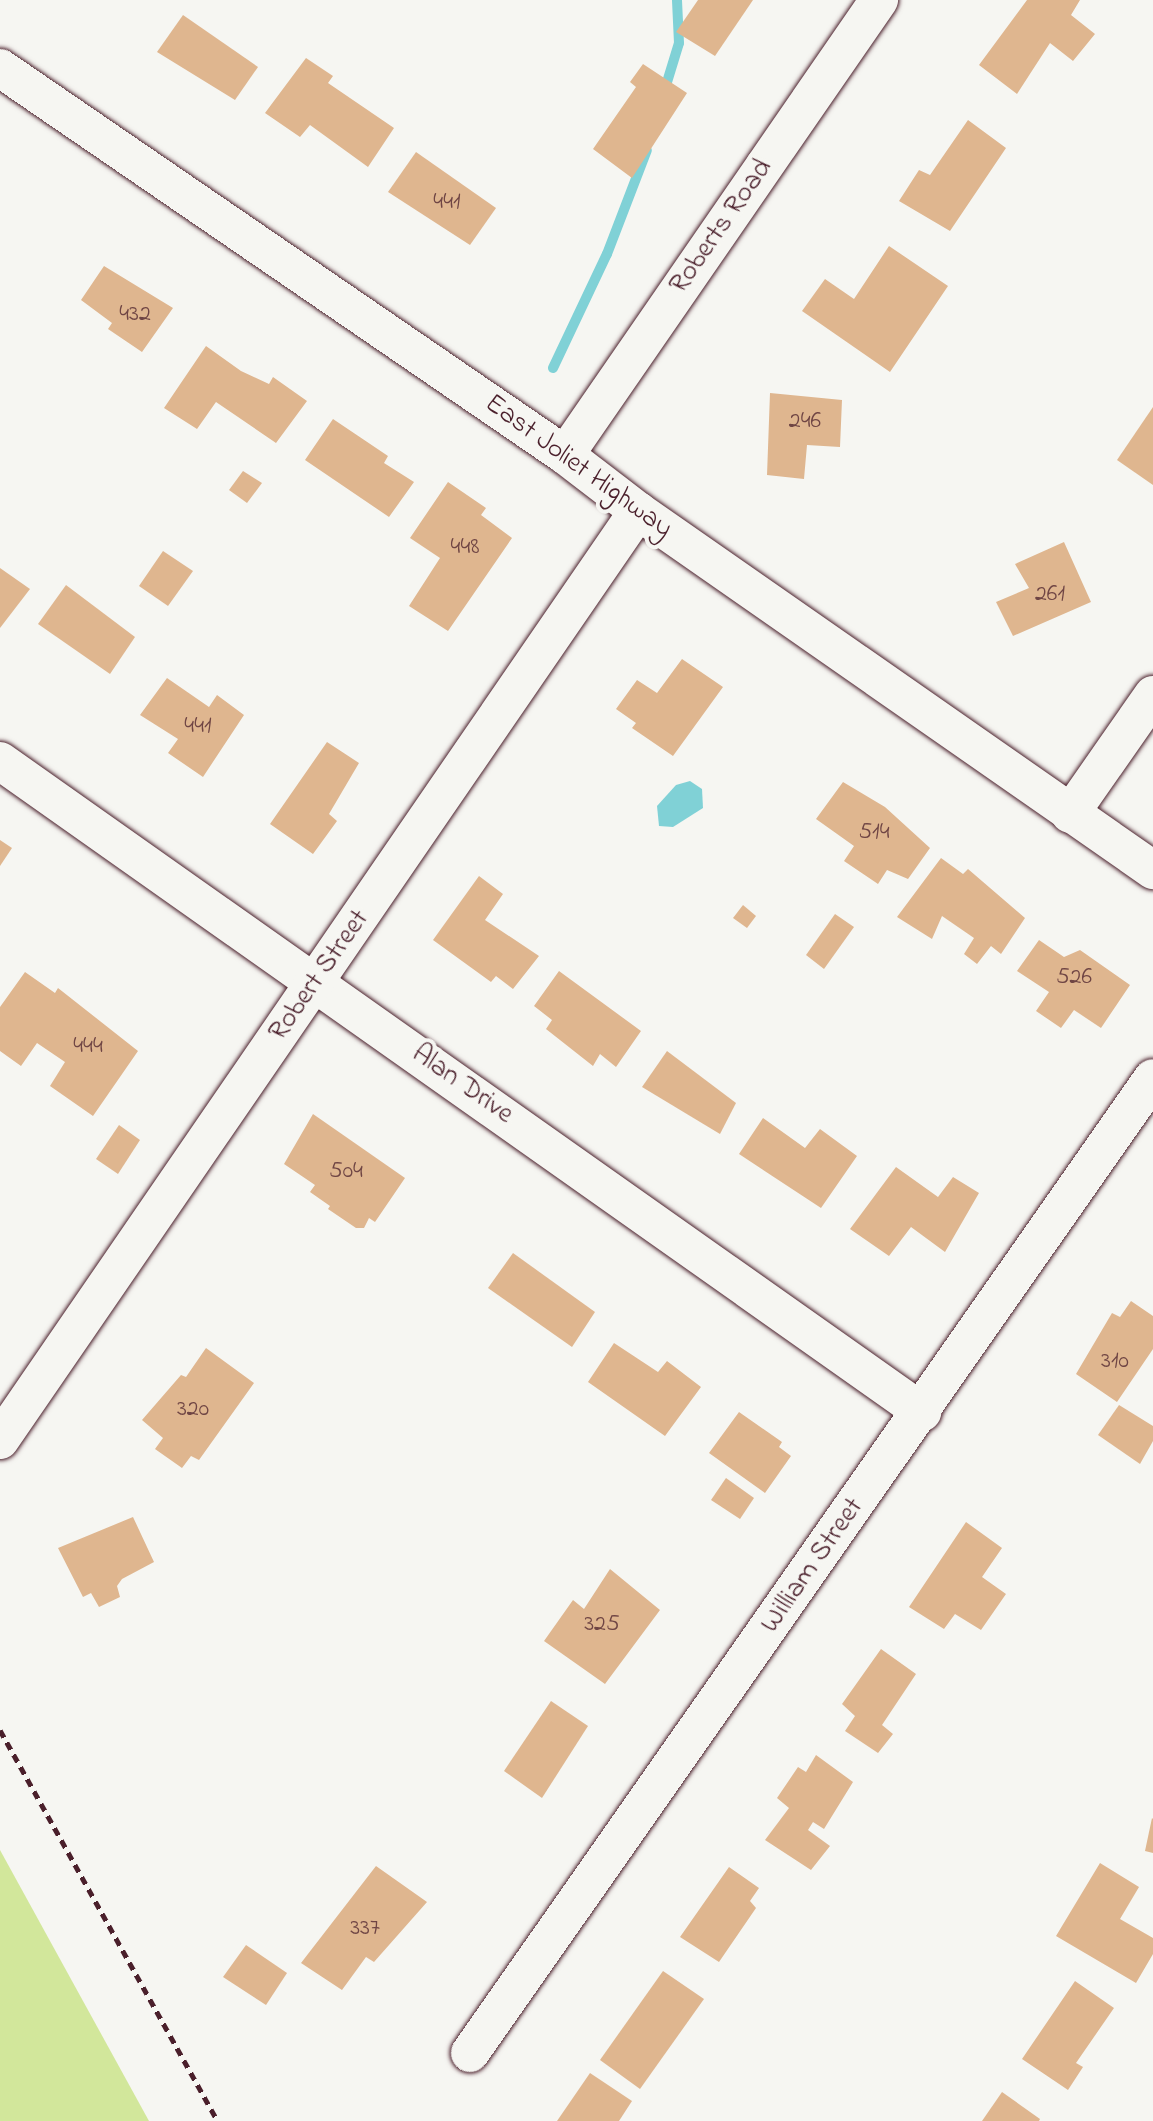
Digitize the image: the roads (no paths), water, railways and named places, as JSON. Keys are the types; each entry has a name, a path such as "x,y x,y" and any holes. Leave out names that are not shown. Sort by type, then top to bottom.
{"street":[{"name":"Roberts Road","path":"565,455 879,0"},
{"name":"East Joliet Highway","path":"0,68 565,455 638,511 1153,870"},
{"name":"Robert Street","path":"0,1440 638,511"},
{"path":"1070,814 1153,695"},
{"name":"Alan Drive","path":"0,761 922,1412"},
{"name":"William Street","path":"470,2053 922,1412 1153,1078"}],"water":[{"path":"690,781 702,789 703,808 673,827 659,826 657,806 676,785"}],"waterway":[{"path":"664,92 679,43 677,0"},
{"path":"553,368 607,254 647,150"}]}
